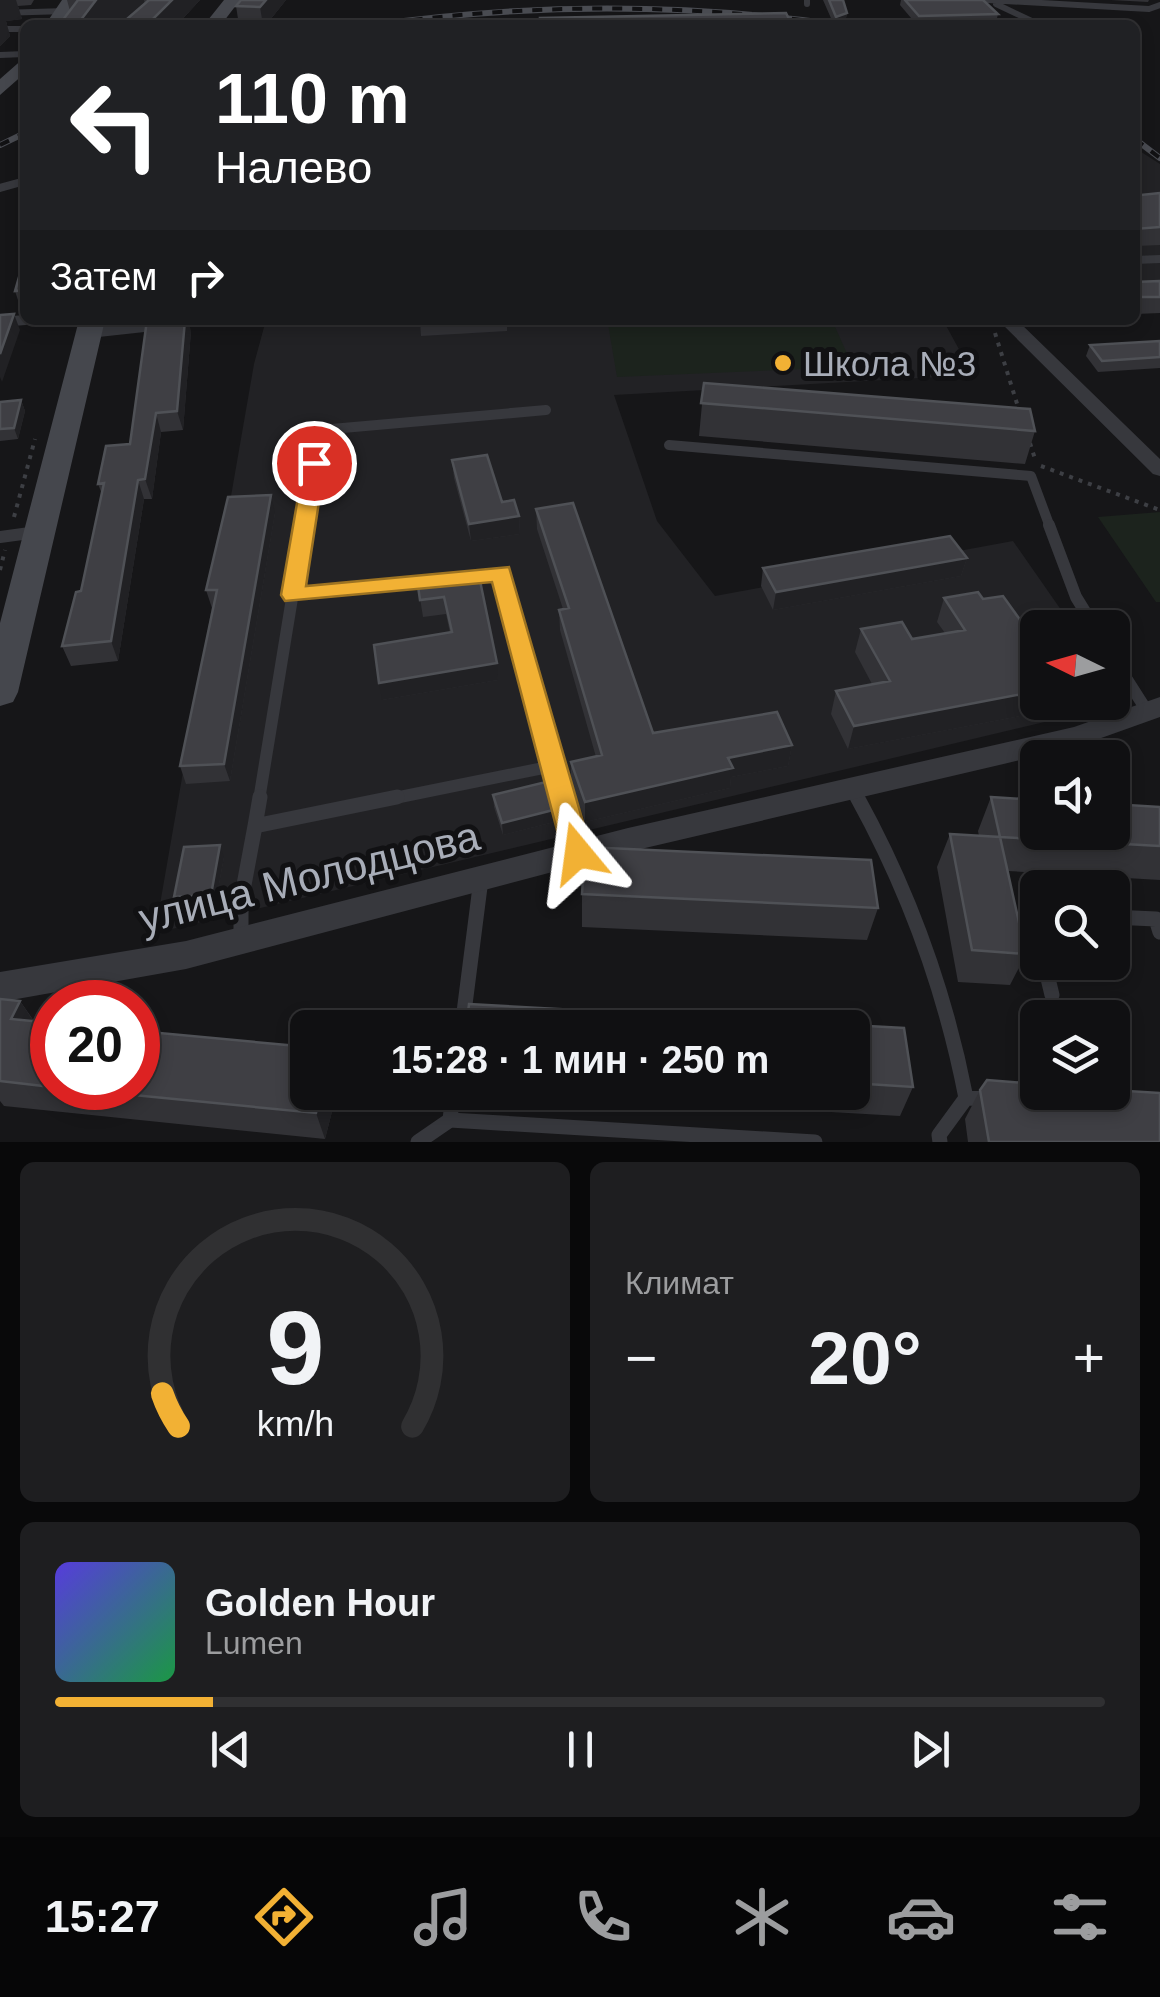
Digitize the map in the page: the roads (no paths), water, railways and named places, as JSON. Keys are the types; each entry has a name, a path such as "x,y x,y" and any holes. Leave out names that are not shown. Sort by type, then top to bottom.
{"main road":[{"path":"216,20 232,0"},
{"path":"1,88 20,67"},
{"path":"0,692 12,606 41,532 91,326"}],"street":[{"path":"1012,325 1160,470"},
{"name":"улица Молодцова","path":"0,987 186,956 578,853 1076,737 1154,709"}],"lane":[{"path":"988,0 1114,3 1149,8 1160,4"},
{"path":"988,0 1030,20"},
{"path":"0,13 66,12"},
{"path":"241,941 240,901 320,430 546,410"},
{"path":"670,444 1034,470 1076,597 1084,610"},
{"path":"4,537 41,532"},
{"path":"293,595 501,573 578,853"},
{"path":"1130,679 1154,709"},
{"path":"255,826 553,766"},
{"path":"852,788 890,854 923,927 952,1018 966,1098 940,1134 940,1142"},
{"path":"464,1010 481,879"},
{"path":"1130,918 1156,919 1160,932"},
{"path":"1048,980 1052,995"},
{"path":"966,1098 1005,1100"},
{"path":"450,1120 451,1110"},
{"path":"418,1142 450,1120 815,1142"}],"railway":[{"path":"415,20 607,8 799,20"},
{"path":"0,145 20,135"},
{"path":"1140,143 1160,158"}],"place":[{"name":"Школа №3","path":"783,363"}]}
